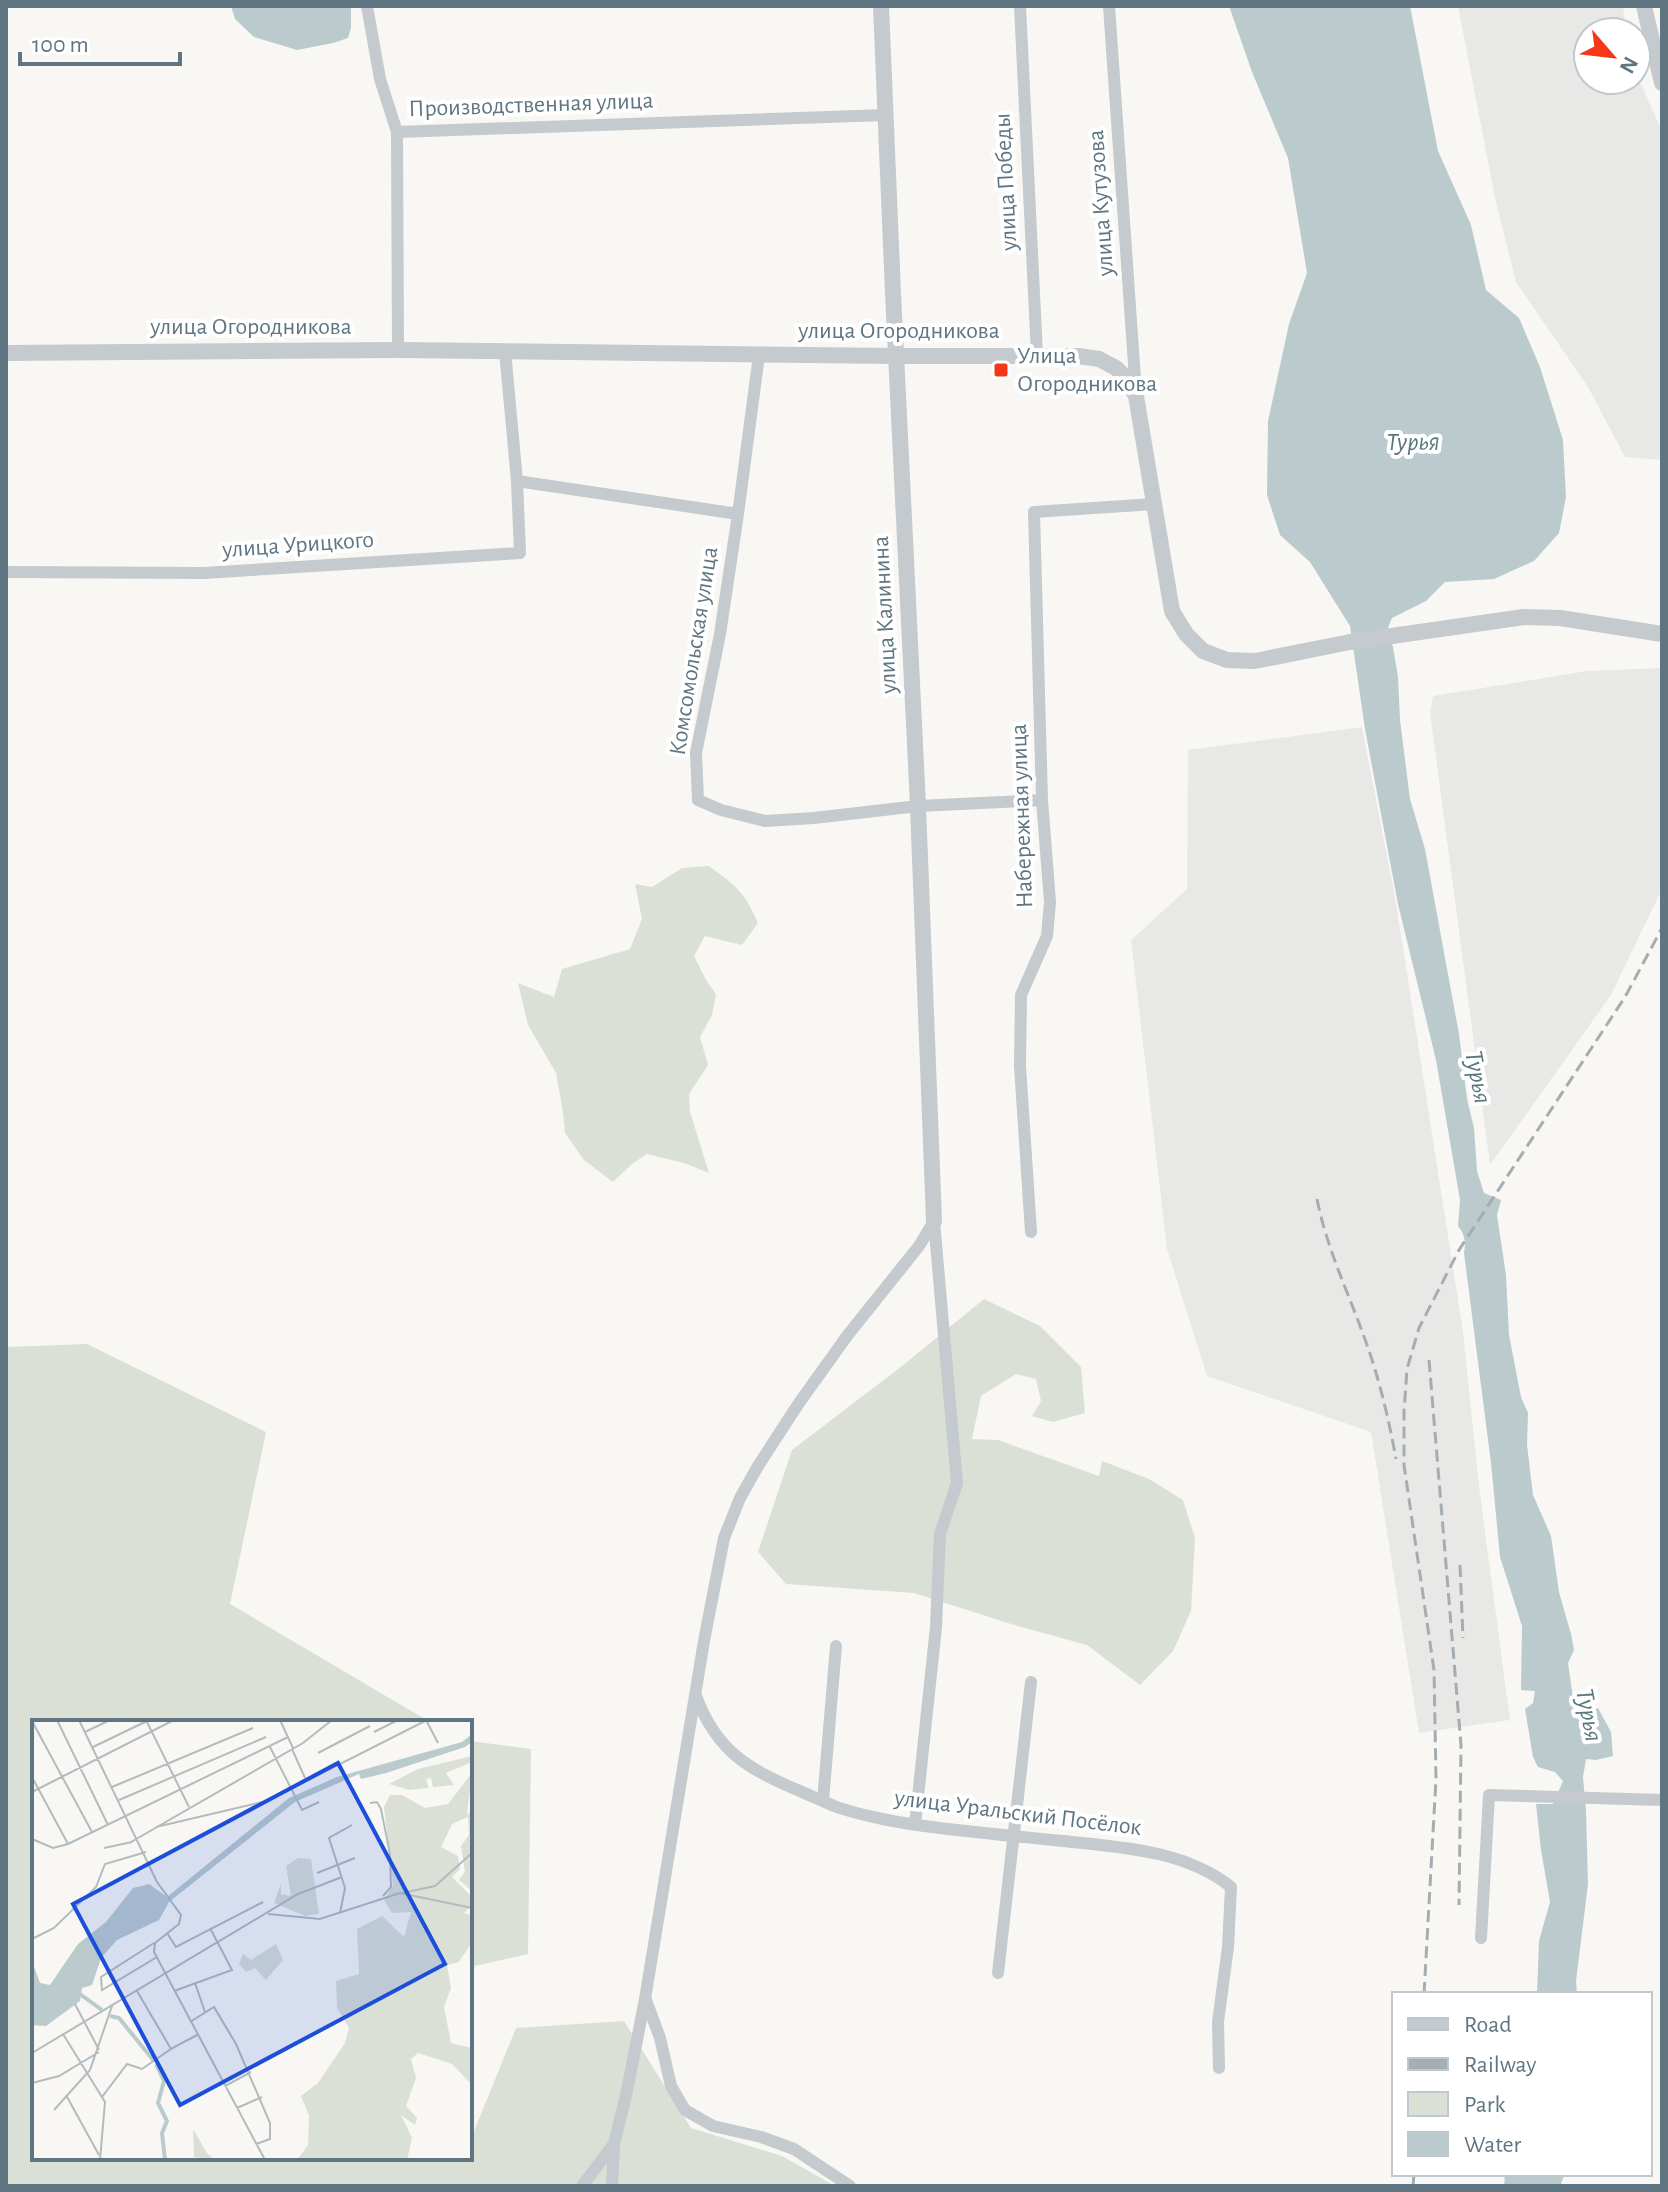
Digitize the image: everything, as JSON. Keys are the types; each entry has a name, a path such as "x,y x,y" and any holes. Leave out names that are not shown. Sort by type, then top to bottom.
{"street":[{"path":"367,6 380,79 397,132"},
{"name":"улица Калинина","path":"881,6 934,1221"},
{"name":"улица Победы","path":"1020,6 1037,355"},
{"name":"улица Кутузова","path":"1109,6 1136,396"},
{"path":"1644,6 1662,83"},
{"name":"Производственная улица","path":"398,350 397,132 885,115"},
{"name":"улица Огородникова","path":"6,353 398,350 1037,355 1099,359 1116,368 1136,396 1172,611 1186,634 1203,651 1227,660 1255,661 1350,642 1524,617 1560,618 1662,634"},
{"name":"улица Урицкого","path":"6,572 204,573 520,553 505,351"},
{"name":"Комсомольская улица","path":"759,355 720,634 696,753 698,800 721,810 765,821 918,806 1042,800"},
{"path":"517,481 738,514"},
{"name":"Набережная улица","path":"1031,1232 1020,1066 1021,995 1047,936 1050,902 1042,800 1034,512 1154,504"},
{"path":"612,2186 614,2144 645,1999 695,1693 724,1538 740,1498 799,1403 847,1336 919,1246 934,1221"},
{"path":"915,1825 936,1627 940,1534 957,1483 934,1221"},
{"path":"823,1801 836,1646"},
{"path":"998,1973 1031,1682"},
{"name":"улица Уральский Посёлок","path":"695,1693 705,1718 733,1755 789,1787 835,1806 915,1825 1133,1848 1174,1858 1214,1873 1231,1887 1228,1947 1218,2022 1219,2068"},
{"path":"1481,1938 1489,1795 1662,1800"},
{"path":"645,1999 660,2038 671,2086 685,2110 713,2126 761,2137 794,2149 850,2186"},
{"path":"582,2186 614,2144"}],"shaded area":[{"path":"1458,6 1623,6 1624,16 1572,16 1572,96 1646,96 1662,131 1662,460 1625,457 1588,387 1516,282 1495,198"},
{"path":"1662,668 1662,889 1611,995 1490,1165 1430,712 1433,696 1587,671"},
{"path":"1362,727 1396,903 1463,1332 1479,1486 1510,1720 1419,1733 1371,1432 1207,1376 1167,1249 1131,940 1187,889 1188,750"}],"green space":[{"path":"709,866 738,890 758,923 742,945 705,936 694,956 716,994 712,1015 700,1037 708,1065 689,1094 690,1112 709,1173 647,1154 613,1182 584,1160 565,1133 556,1073 528,1025 518,983 554,997 562,969 630,949 642,919 635,884 652,887 682,868"},
{"path":"984,1299 1040,1326 1081,1367 1085,1413 1053,1422 1032,1416 1041,1401 1036,1379 1016,1374 981,1396 972,1439 998,1440 1099,1476 1102,1461 1149,1479 1183,1500 1195,1538 1191,1611 1173,1651 1140,1685 1087,1645 914,1593 786,1584 758,1552 792,1450"},
{"path":"87,1344 266,1432 230,1604 427,1720 32,1720 32,2160 472,2160 472,2136 516,2028 624,2021 691,2128 782,2156 835,2186 6,2186 6,1347"},
{"path":"472,1741 531,1749 528,1954 472,1967"}],"water":[{"path":"231,6 351,6 351,28 348,38 297,50 254,37 235,19"},
{"name":"Турья","path":"1229,6 1410,6 1438,151 1471,225 1486,290 1519,318 1540,367 1563,440 1566,497 1559,533 1534,561 1494,579 1445,582 1426,601 1392,618 1387,630 1398,677 1410,799 1425,849 1459,1034 1474,1128 1477,1171 1484,1193 1501,1200 1497,1215 1506,1275 1509,1335 1521,1397 1528,1413 1527,1445 1533,1495 1551,1536 1559,1592 1574,1650 1568,1663 1576,1719 1598,1708 1611,1732 1613,1756 1586,1759 1583,1777 1588,1884 1577,1992 1537,1992 1539,1941 1550,1902 1536,1804 1553,1804 1563,1781 1555,1772 1538,1767 1533,1757 1525,1709 1533,1703 1535,1691 1521,1690 1522,1626 1500,1557 1465,1242 1458,1226 1460,1200 1436,1060 1398,904 1365,729 1350,626 1310,562 1280,535 1267,495 1268,421 1289,324 1307,273 1288,158 1252,72"},
{"path":"1505,2176 1564,2176 1560,2186 1504,2186"}],"railway":[{"path":"1424,1992 1436,1779 1434,1670 1404,1465 1407,1369 1419,1328 1459,1250 1625,997 1662,928"},
{"path":"1317,1199 1333,1255 1376,1373 1396,1459"},
{"path":"1429,1360 1461,1745 1459,1905"},
{"path":"1460,1565 1463,1638"},
{"path":"1413,2186 1414,2176"}],"place":[{"name":"Улица Огородникова","path":"1001,370"}]}
